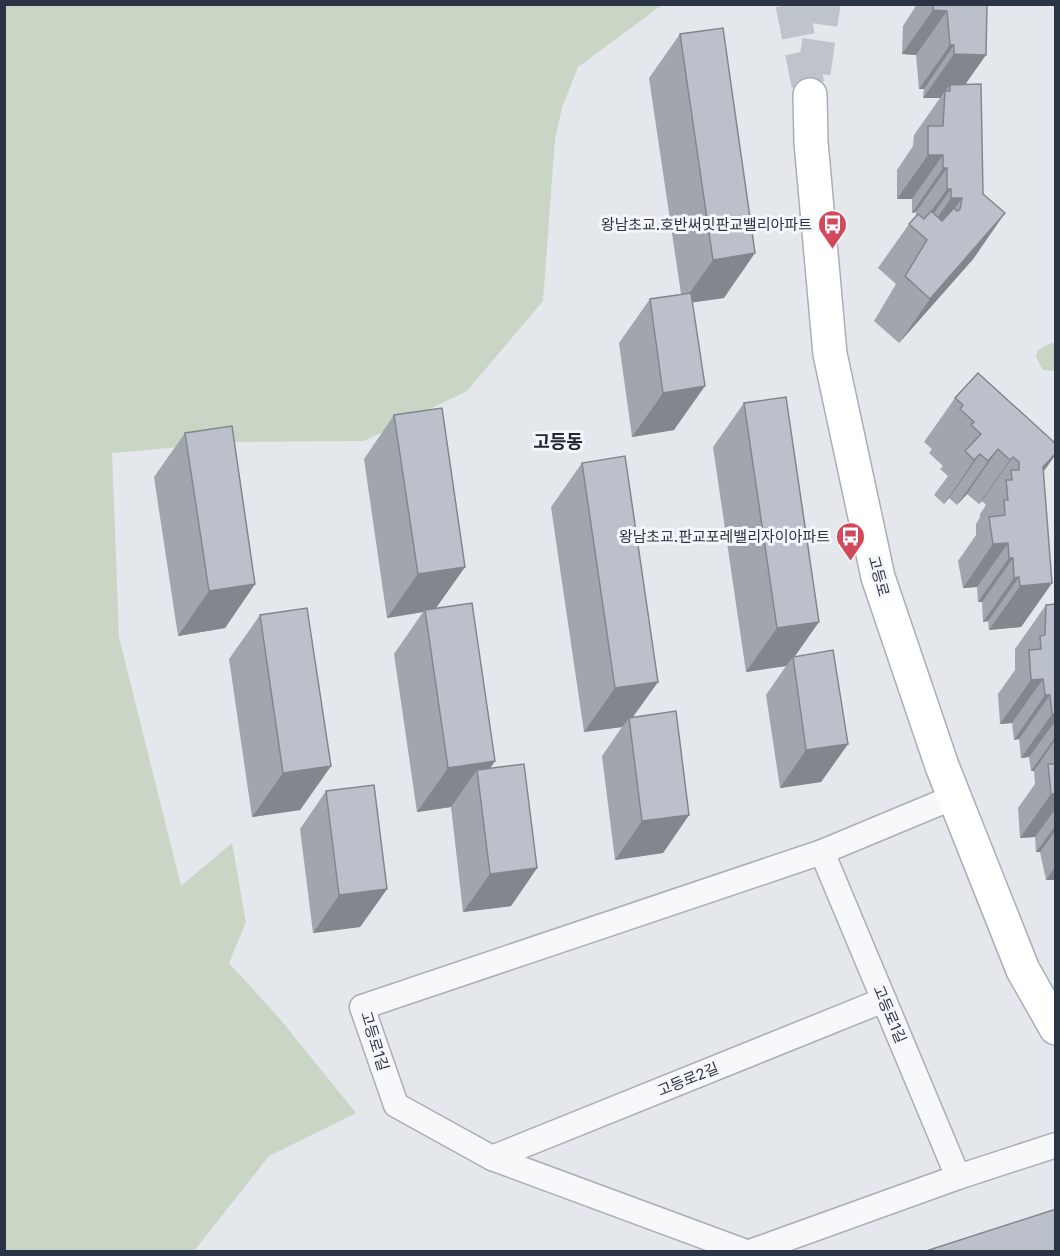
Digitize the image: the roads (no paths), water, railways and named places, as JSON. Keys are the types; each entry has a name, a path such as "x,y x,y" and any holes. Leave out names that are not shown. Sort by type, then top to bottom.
{"street":[{"name":"고등로","path":"810,95 811,142 830,354 878,577 954,797 1023,970 1056,1028"},
{"name":"고등로1길","path":"954,797 822,852 362,1007 396,1106 492,1158 748,1251 1056,1144"},
{"name":"고등로1길","path":"822,852 958,1177"},
{"name":"고등로2길","path":"492,1158 884,1000"}],"tunnel":[{"path":"792,4 810,95"},
{"path":"814,73 824,4"}],"place":[{"name":"왕남초교.호반써밋판교밸리아파트","path":"833,250"},
{"name":"왕남초교.판교포레밸리자이아파트","path":"851,562"}],"district":[{"name":"고등동","path":"558,441"}]}
